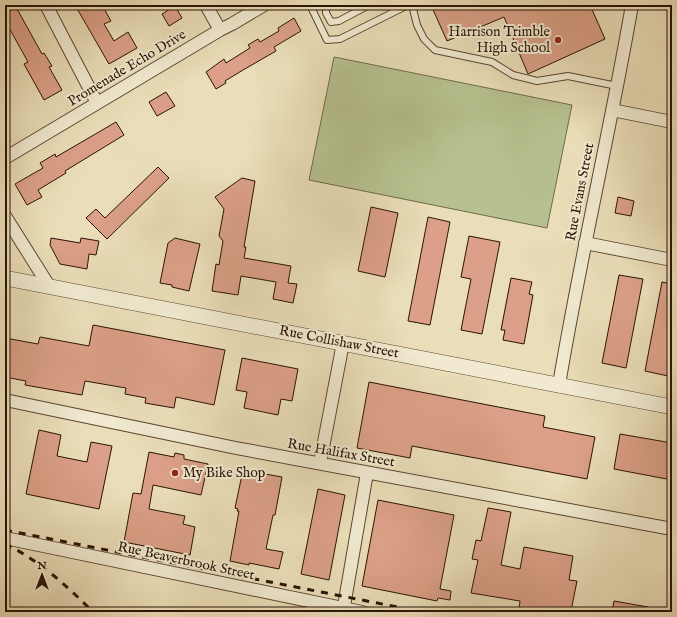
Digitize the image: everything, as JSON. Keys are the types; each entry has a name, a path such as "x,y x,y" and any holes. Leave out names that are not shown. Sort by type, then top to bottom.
{"street":[{"path":"46,5 97,103"},
{"path":"206,5 220,30"},
{"name":"Promenade Echo Drive","path":"5,158 264,5"},
{"name":"Rue Evans Street","path":"559,385 585,243 632,5"},
{"path":"612,110 672,122"},
{"path":"5,216 49,286"},
{"path":"585,243 672,260"},
{"name":"Rue Collishaw Street","path":"5,278 672,407"},
{"path":"320,464 343,343"},
{"name":"Rue Halifax Street","path":"5,400 236,448 672,529"},
{"path":"343,610 367,473"},
{"name":"Rue Beaverbrook Street","path":"5,538 343,610 362,612"}],"lane":[{"path":"310,5 327,40 340,39 408,5"},
{"path":"326,5 326,13 331,22 339,21 369,5"},
{"path":"412,5 417,25 424,38 435,50 492,62 513,75 537,81 568,76 617,86"}],"green space":[{"path":"334,57 572,105 547,228 309,180"}],"building":[{"path":"75,5 102,5 111,21 104,24 114,41 128,32 137,48 109,64"},
{"name":"Harrison Trimble High School","path":"431,5 590,5 605,39 528,74 504,17 447,41"},
{"path":"175,6 182,18 169,26 162,14"},
{"path":"16,7 42,54 44,53 52,66 49,67 62,90 44,100 24,64 28,62 8,26 5,27 5,13"},
{"path":"294,18 301,31 274,47 276,51 225,81 226,83 216,89 206,72 224,59 226,63 250,48 248,45 258,39 260,42 279,31 278,28"},
{"path":"166,92 175,106 157,116 149,102"},
{"path":"116,122 124,135 65,171 66,173 38,190 42,197 27,205 15,184 43,168 40,163 55,154 56,157"},
{"path":"158,167 169,178 107,239 86,218 96,209 105,218"},
{"path":"242,178 255,181 244,247 246,247 244,258 291,266 288,283 297,284 293,303 273,299 276,282 241,276 238,295 212,291 216,264 219,265 223,241 219,236 224,209 215,197"},
{"path":"618,197 634,201 631,216 615,213"},
{"path":"371,207 398,213 385,277 358,271"},
{"path":"428,217 450,222 430,325 408,321"},
{"path":"469,236 500,242 482,334 461,330 471,279 461,277"},
{"path":"51,238 80,243 81,238 99,241 96,255 89,254 87,269 60,264 50,245"},
{"path":"175,238 200,244 189,291 172,287 172,285 160,283 168,243"},
{"path":"619,275 643,279 626,368 602,363"},
{"path":"511,278 532,282 529,294 533,295 524,344 503,340 505,330 501,330"},
{"path":"662,282 672,284 672,357 668,376 645,371"},
{"path":"93,325 225,350 214,405 176,397 174,408 145,403 146,398 125,394 126,388 85,381 82,395 25,385 26,381 5,377 5,338 38,344 40,337 89,346"},
{"path":"242,358 298,369 292,401 281,399 278,415 244,408 247,392 236,390"},
{"path":"369,382 545,416 543,427 595,437 587,479 412,446 410,458 357,448"},
{"path":"39,430 61,435 57,456 87,462 91,442 112,446 99,509 26,494"},
{"path":"620,434 672,443 672,480 614,469"},
{"path":"149,452 174,457 175,453 184,455 184,459 208,464 201,495 153,485 149,509 185,516 183,524 195,527 190,555 124,542 133,493 141,494"},
{"path":"243,470 282,477 275,515 273,515 266,549 283,552 279,569 230,561 239,511 235,508"},
{"path":"318,489 345,495 329,580 301,574"},
{"path":"378,500 454,515 440,589 451,591 450,600 438,598 437,601 362,586"},
{"path":"488,508 511,512 501,565 520,569 524,547 573,556 569,580 577,581 571,611 564,609 563,612 533,612 519,609 520,601 471,593 478,560 472,559 476,540 481,541"},
{"path":"614,601 648,607 648,612 612,612"}],"railway":[{"path":"5,530 423,612"},
{"path":"5,544 17,550 52,574 93,612"}],"place":[{"name":"Harrison Trimble High School","path":"558,40"},
{"name":"My Bike Shop","path":"175,473"}]}
